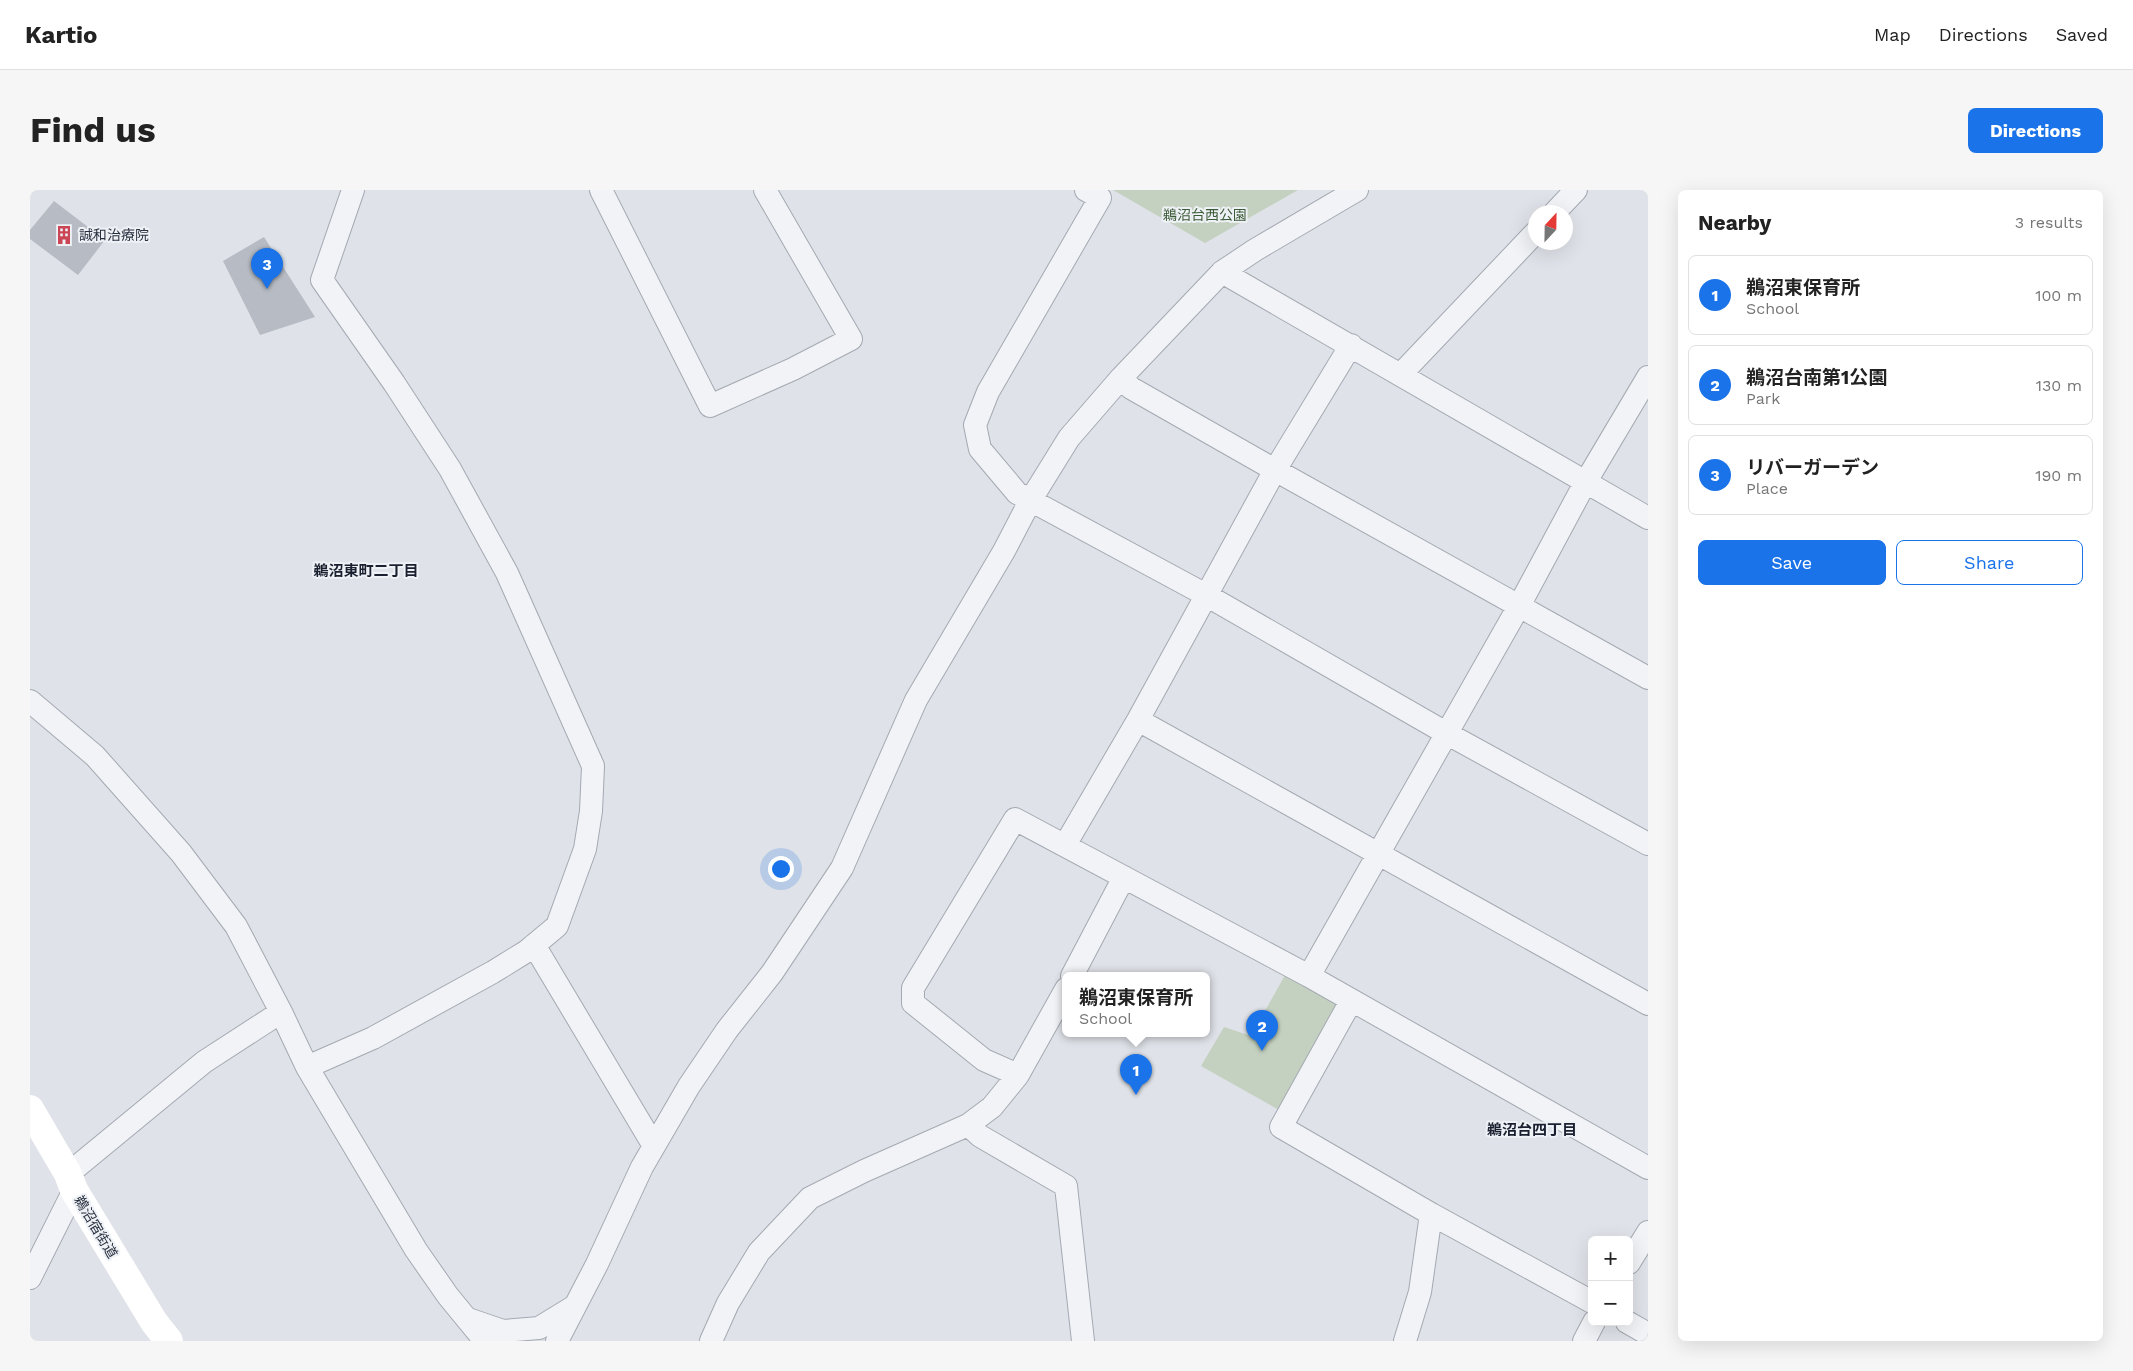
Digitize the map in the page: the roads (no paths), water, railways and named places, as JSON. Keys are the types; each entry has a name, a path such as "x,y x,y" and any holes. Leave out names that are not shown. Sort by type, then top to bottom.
{"street":[{"path":"307,1067 373,1038 494,972 534,945 557,926 585,849 591,811 593,766 508,574 450,469 394,383 322,280 353,190"},
{"path":"602,190 710,406 792,369 851,339 766,190"},
{"path":"1086,190 1100,198 988,392 975,425 980,449 1017,493 1206,595 1446,732 1648,844"},
{"path":"557,1341 642,1167 689,1086 726,1030 772,973 842,868 916,700 1004,551 1030,501 1069,438 1121,378 1222,272 1255,250 1357,190"},
{"path":"1562,205 1576,190"},
{"path":"1402,374 1528,240"},
{"path":"1222,272 1402,374 1584,483 1648,518"},
{"path":"1065,845 1138,720 1275,470 1351,345"},
{"path":"1309,976 1519,606 1584,483 1648,377"},
{"path":"1121,378 1131,388 1275,470 1648,678"},
{"path":"30,701 95,756 181,853 236,926 281,1012 307,1067 416,1250 448,1296 485,1341"},
{"path":"1138,720 1648,1004"},
{"path":"1018,1075 984,1060 913,1003 913,988 1015,819 1309,976 1648,1168"},
{"path":"1074,972 1124,877"},
{"path":"534,945 654,1146"},
{"path":"711,1341 728,1302 759,1252 810,1198 864,1171 968,1124 992,1107 1018,1075 1062,995"},
{"path":"1351,1001 1281,1127 1431,1214 1588,1300"},
{"path":"30,1278 71,1182 204,1062 281,1012"},
{"name":"鵜沼宿街道","path":"30,1109 161,1335"},
{"path":"968,1124 980,1136 1066,1186 1083,1341"},
{"path":"1405,1341 1420,1292 1431,1214"},
{"path":"1633,1256 1648,1232"},
{"path":"468,1320 503,1331 538,1328 576,1305"},
{"path":"1633,1325 1648,1334"},
{"path":"1584,1341 1592,1326"}],"place":[{"name":"誠和治療院","path":"64,235"},
{"name":"リバーガーデン","path":"267,289"},
{"name":"鵜沼台南第1公園","path":"1262,1051"},
{"name":"鵜沼東保育所","path":"1136,1095"}],"district":[{"name":"鵜沼東町二丁目","path":"366,571"},
{"name":"鵜沼台四丁目","path":"1532,1130"}],"park label":[{"name":"鵜沼台西公園","path":"1205,215"}]}
